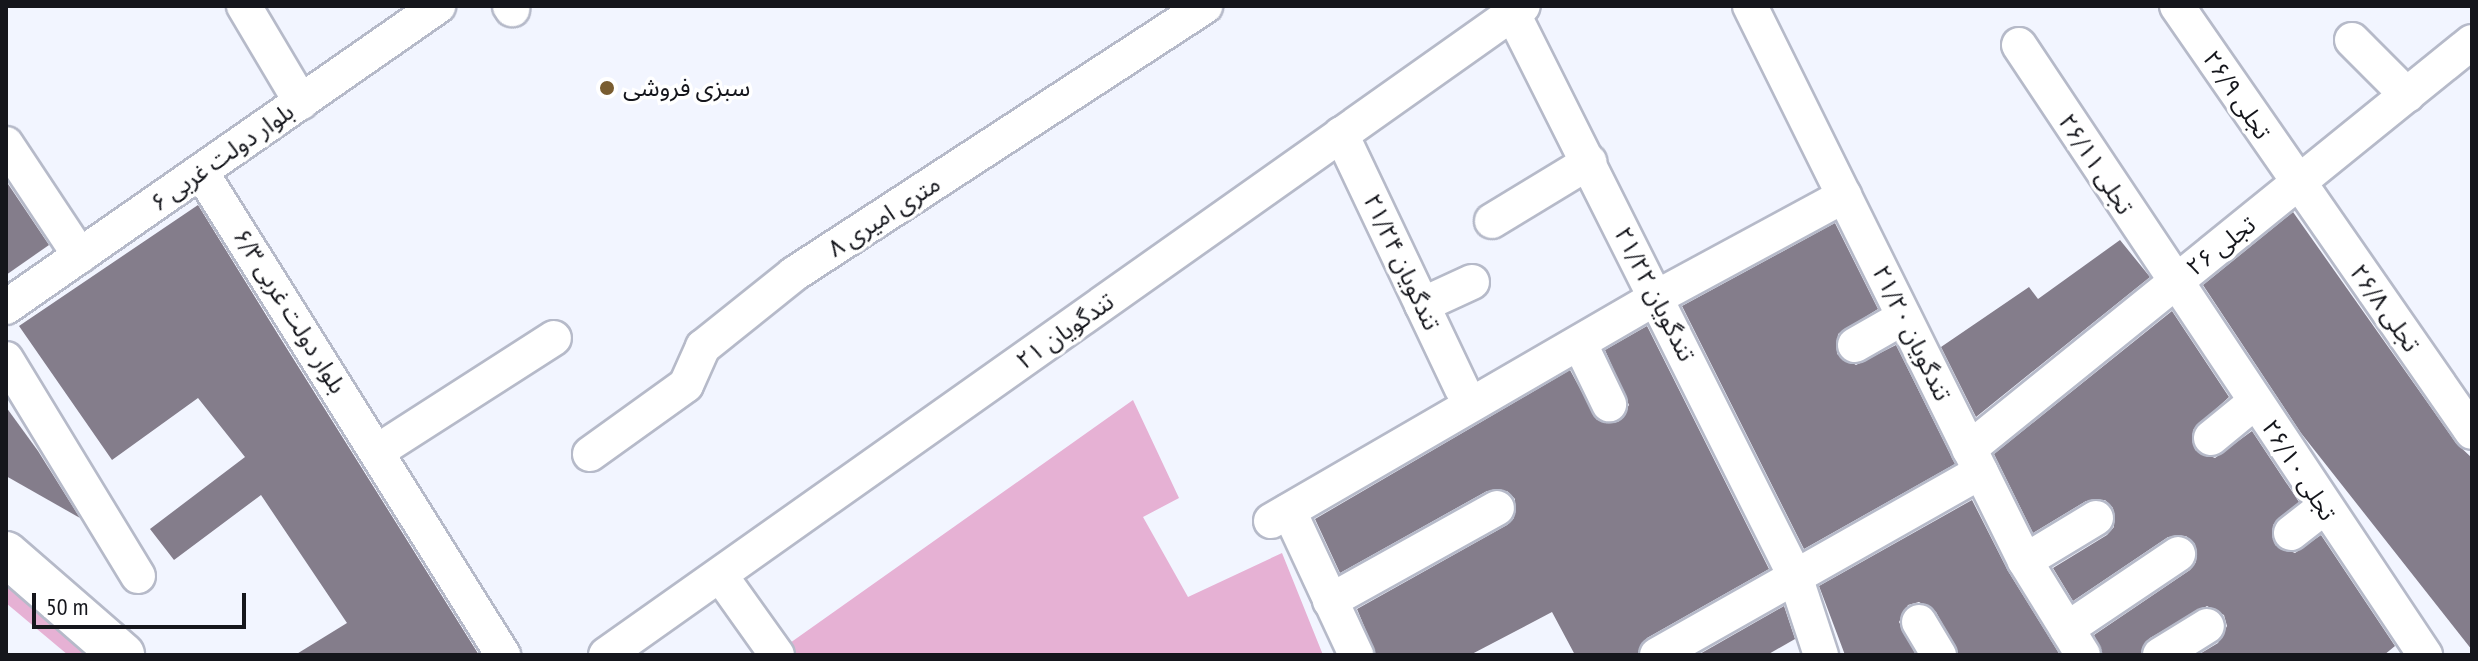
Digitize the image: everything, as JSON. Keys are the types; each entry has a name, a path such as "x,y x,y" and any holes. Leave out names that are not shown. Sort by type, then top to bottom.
{"main road":[{"path":"6,554 122,655"}],"street":[{"path":"244,6 301,102"},
{"name":"بلوار دولت غربی ۶","path":"6,307 438,6"},
{"name":"۸ متری امیری","path":"590,454 686,385 703,347 794,274 1205,6"},
{"name":"۲۱/۲۰ تندگویان","path":"1750,6 2025,561 2075,642"},
{"name":"۲۶/۹ تجلی","path":"2177,6 2298,185"},
{"name":"۲۱ تندگویان","path":"606,655 1515,8"},
{"name":"۲۱/۲۲ تندگویان","path":"1515,8 1795,576 1821,655"},
{"path":"2352,40 2407,95"},
{"name":"۲۶ تجلی","path":"1657,655 1795,576 1975,460 2173,284 2472,42"},
{"name":"۲۶/۱۱ تجلی","path":"2019,45 2173,284"},
{"name":"۲۱/۲۴ تندگویان","path":"1341,134 1462,389"},
{"path":"6,144 80,256"},
{"path":"1492,221 1589,162"},
{"name":"بلوار دولت غربی ۶/۳","path":"201,172 503,655"},
{"name":"۲۶/۸ تجلی","path":"2298,185 2472,432"},
{"path":"1356,655 1330,601 1280,516 1657,297 1844,196"},
{"path":"1422,305 1472,282"},
{"name":"۲۶/۱۰ تجلی","path":"2173,284 2255,402 2412,650"},
{"path":"1855,345 1904,317"},
{"path":"378,451 554,338"},
{"path":"1580,344 1609,404"},
{"path":"6,359 138,576"},
{"path":"2211,438 2255,402"},
{"path":"1330,601 1497,508"},
{"path":"2291,533 2323,508"},
{"path":"2025,561 2096,518"},
{"path":"2075,642 2178,554"},
{"path":"720,575 777,655"},
{"path":"1919,622 1939,655"},
{"path":"2160,655 2207,626"}],"shaded area":[{"path":"1133,400 1179,498 1143,517 1188,597 1282,553 1323,655 773,655"},
{"path":"6,558 113,655 68,655 6,603"}],"building":[{"path":"6,181 49,245 6,275"},
{"path":"198,205 479,655 295,655 347,623 261,495 174,560 150,529 245,457 198,398 112,460 19,326"},
{"path":"2293,212 2456,443 2472,458 2472,650 2301,433 2203,285"},
{"path":"1835,223 1878,309 1838,334 1837,354 1856,365 1896,345 1955,464 1804,549 1682,306"},
{"path":"2120,240 2150,277 1976,417 1941,347 2029,287 2038,299"},
{"path":"2172,311 2229,397 2193,430 2195,450 2215,458 2252,431 2299,502 2273,525 2275,545 2295,553 2321,535 2395,646 2384,655 2198,655 2218,643 2227,626 2224,615 2207,606 2150,638 2140,655 2103,655 2094,635 2190,570 2196,562 2195,544 2186,536 2168,537 2073,601 2053,568 2107,535 2114,527 2113,508 2105,500 2086,501 2033,533 1994,454"},
{"path":"1647,326 1769,569 1647,638 1637,655 1575,655 1552,612 1470,655 1376,655 1357,609 1507,525 1514,518 1515,499 1507,491 1487,491 1340,573 1315,519 1570,370 1597,420 1618,422 1629,405 1605,350"},
{"path":"6,407 38,451 80,518 6,476"},
{"path":"1972,500 2008,571 2060,655 1959,655 1936,612 1919,602 1908,605 1899,622 1916,655 1845,655 1819,586"},
{"path":"1784,606 1795,639 1767,655 1698,655"}],"place":[{"name":"سبزی فروشی","path":"607,88"}]}
